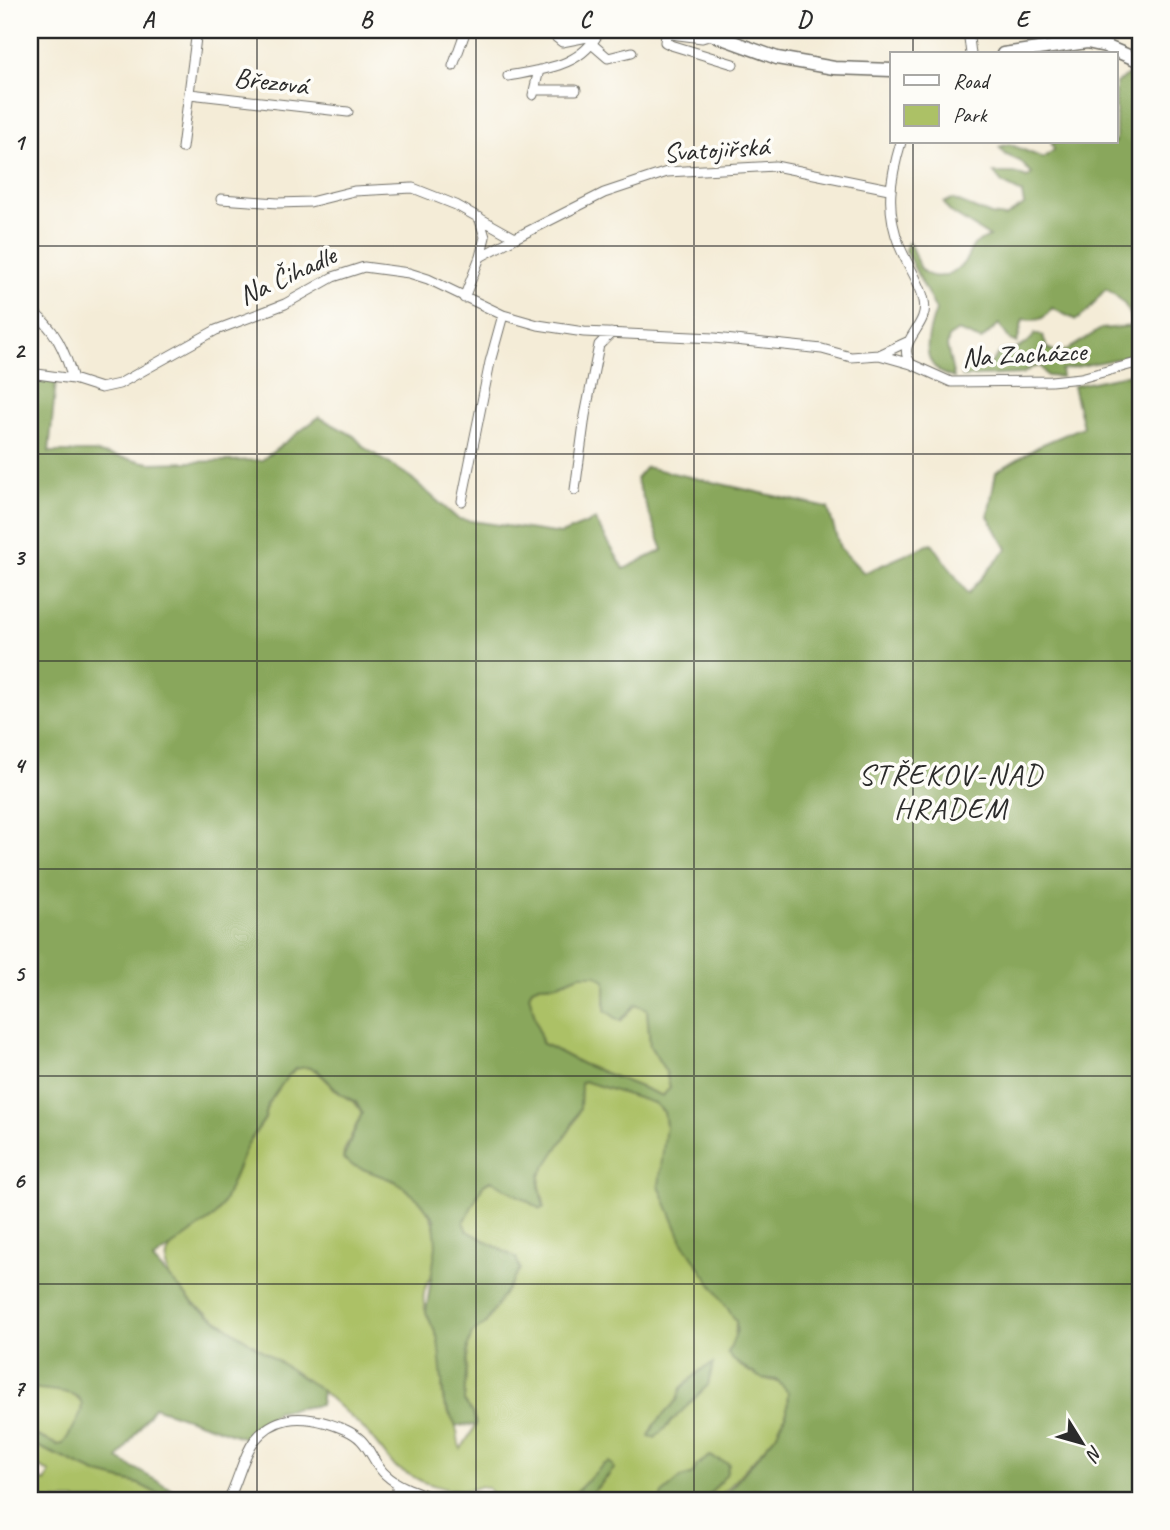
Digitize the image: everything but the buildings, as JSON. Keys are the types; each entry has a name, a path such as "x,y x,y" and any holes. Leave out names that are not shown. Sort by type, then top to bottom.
{"main road":[{"path":"716,34 777,58 806,64 890,70"},
{"path":"1011,52 1074,36 1118,52"},
{"path":"1118,52 1140,61"}],"street":[{"path":"182,148 197,30"},
{"path":"453,65 466,30"},
{"path":"547,30 562,42 599,32"},
{"path":"968,30 971,52"},
{"path":"508,76 567,62 582,55 593,45 599,32"},
{"path":"716,34 702,38 671,34 666,35 665,42 733,64"},
{"path":"593,45 608,58 632,52"},
{"path":"539,69 534,92 576,90"},
{"name":"Březová","path":"190,94 348,113"},
{"path":"900,144 889,189 899,245 924,301 925,315 907,342 905,350 911,364"},
{"name":"Svatojiřská","path":"480,257 604,193 667,172 775,166 889,189"},
{"path":"221,199 302,202 354,191 413,188 456,205 515,238"},
{"path":"464,298 485,237 480,217"},
{"name":"Na Čihadle","path":"30,373 73,379 101,388 119,384 216,330 285,304 332,277 365,267 409,273 428,279 503,315 564,330 784,345 822,349 851,357 878,355 895,360"},
{"path":"30,310 53,330 73,379"},
{"path":"462,501 490,362 503,315"},
{"path":"575,490 584,416 598,345 611,334"},
{"path":"878,355 907,342"},
{"name":"Na Zacházce","path":"895,360 911,364 951,382 1081,378 1140,362"},
{"path":"228,1500 253,1443 263,1432 282,1421 295,1418 332,1424 356,1435 384,1474 397,1483 439,1500"},
{"path":"397,1483 397,1500"}],"green space":[{"path":"1133,72 1140,74 1140,354 1061,370 1062,377 1047,376 1040,366 1022,374 962,377 962,367 966,362 988,366 1001,351 1021,347 1035,334 1043,336 1047,348 1056,352 1067,350 1101,329 1133,326 1124,304 1106,289 1086,313 1076,320 1052,308 1040,319 1023,319 1017,343 1010,340 999,324 981,340 958,331 949,337 947,346 954,378 942,373 935,367 928,351 936,310 905,250 908,243 921,269 930,275 942,276 959,268 975,244 990,237 949,211 944,203 952,199 991,215 1005,217 1024,205 1022,193 1002,183 994,173 1014,173 1027,178 1032,174 1020,161 1006,155 999,147 1009,144 1043,158 1054,150 1052,144 1118,144 1118,82"},
{"path":"1140,372 1140,1500 721,1500 776,1435 787,1412 788,1392 777,1380 761,1378 733,1360 728,1353 737,1330 736,1321 682,1241 659,1186 666,1125 664,1112 654,1103 584,1081 581,1083 580,1108 570,1129 540,1175 539,1186 544,1207 541,1209 491,1180 483,1185 464,1222 466,1230 516,1258 520,1269 485,1324 472,1333 468,1346 464,1401 473,1413 476,1425 456,1426 444,1402 438,1339 426,1312 436,1246 434,1219 420,1201 397,1182 343,1159 362,1113 356,1102 342,1095 317,1070 306,1067 295,1069 268,1104 265,1118 247,1145 215,1216 153,1260 195,1305 322,1391 320,1405 278,1411 245,1438 154,1407 118,1459 191,1500 170,1500 139,1484 99,1474 30,1443 30,1433 58,1445 63,1444 74,1427 82,1405 79,1398 72,1394 30,1388 30,377 56,381 49,452 93,452 150,463 262,460 319,417 354,436 365,448 409,476 458,519 561,534 595,520 624,569 663,550 636,479 646,467 828,508 840,548 864,573 932,543 968,594 1007,549 988,516 996,472 1043,444 1083,427 1073,386","holes":["580,975 596,975 605,980 605,1010 620,1021 636,1004 647,1009 650,1046 666,1072 670,1087 663,1096 582,1064 542,1043 529,995 532,988 558,984"]},
{"path":"580,975 596,975 605,980 605,1010 621,1021 636,1004 647,1009 650,1046 666,1072 670,1087 663,1096 582,1064 542,1043 529,995 532,988 558,984"},
{"path":"306,1067 322,1076 356,1104 362,1113 344,1151 343,1159 381,1175 413,1194 425,1206 433,1222 437,1241 436,1264 426,1286 424,1300 440,1347 443,1399 456,1428 461,1449 476,1425 473,1413 464,1401 468,1346 472,1333 485,1324 520,1269 516,1258 466,1230 463,1222 483,1185 491,1179 540,1209 544,1207 540,1176 548,1159 576,1119 580,1107 581,1083 584,1081 654,1103 664,1112 716,1290 736,1321 735,1338 728,1353 746,1370 778,1382 788,1392 787,1412 776,1435 717,1500 585,1500 610,1475 603,1465 568,1500 496,1500 488,1488 481,1486 469,1490 447,1489 423,1482 395,1467 366,1431 322,1391 195,1305 170,1279 166,1266 172,1245 215,1216 247,1145 265,1119 268,1104 295,1069"},
{"path":"713,1364 708,1385 655,1438 649,1436 655,1424 677,1400 681,1388 702,1369"},
{"path":"30,1388 67,1391 82,1402 81,1418 63,1444 58,1445 30,1433"},
{"path":"30,1443 99,1474 139,1484 170,1500 30,1500 30,1476 45,1482 50,1472 30,1463"},
{"path":"710,1456 729,1464 726,1475 705,1500 661,1500 661,1495 681,1478 693,1474 696,1466"},
{"path":"609,1462 614,1469 585,1500 568,1500 603,1465"}],"railway":[{"path":"1113,30 1140,44"}],"district":[{"name":"STŘEKOV-NAD HRADEM","path":"951,791"}]}
